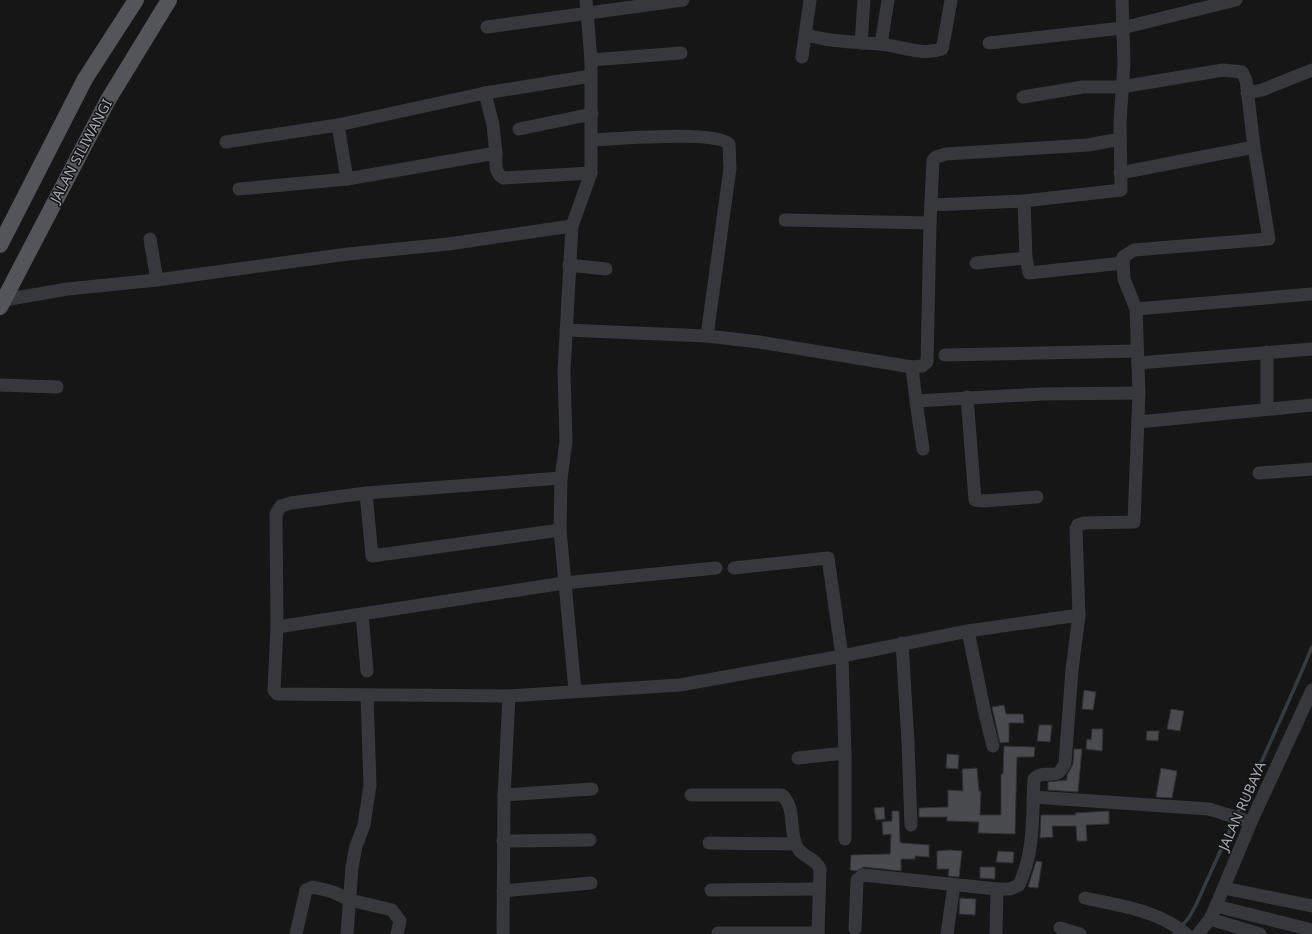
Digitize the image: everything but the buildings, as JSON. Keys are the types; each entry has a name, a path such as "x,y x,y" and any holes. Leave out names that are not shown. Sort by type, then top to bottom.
{"main road":[{"name":"JALAN SILIWANGI","path":"0,245 85,79 136,0"},
{"name":"JALAN SILIWANGI","path":"2,303 108,100 169,0"}],"street":[{"path":"487,27 586,6 683,0"},
{"path":"802,57 807,34 810,0"},
{"path":"861,43 864,0"},
{"path":"881,44 888,0"},
{"path":"807,34 820,38 881,44 928,52 942,49 951,0"},
{"path":"931,205 1024,201 1121,190 1121,87 1124,64 1122,0"},
{"path":"989,43 1122,28 1236,0"},
{"path":"575,690 560,530 561,478 566,442 564,371 572,226 591,173 591,60 586,6"},
{"path":"591,60 681,53"},
{"path":"855,929 857,880 859,876 904,878 997,889 1019,886 1027,868 1032,837 1034,779 1040,775 1057,775 1061,772 1064,763 1072,670 1079,615 1076,529 1078,525 1084,523 1134,522 1138,422 1138,357 1136,309 1124,279 1123,257 1134,250 1269,239 1254,147 1246,80 1242,72 1234,70 1121,87 1083,87 1023,96"},
{"path":"1247,93 1262,90 1312,70"},
{"path":"226,142 338,125 485,93 591,76"},
{"path":"485,93 493,126 496,153 495,168 498,175 503,178 591,173"},
{"path":"519,129 592,114"},
{"path":"338,125 348,179"},
{"path":"592,140 688,136 719,139 729,144 730,168 707,336"},
{"path":"566,330 707,336 758,342 912,367 922,366 927,362 930,223 934,160 940,155 1088,145 1120,139"},
{"path":"1120,173 1254,147"},
{"path":"239,189 348,179 496,153"},
{"path":"1024,201 1026,258 1029,273 1123,263"},
{"path":"785,220 930,223"},
{"path":"2,303 66,289 157,280 348,254 448,244 572,226"},
{"path":"150,239 157,280"},
{"path":"976,263 1026,258"},
{"path":"569,265 606,269"},
{"path":"1136,309 1312,294"},
{"path":"944,355 1138,357 1312,349"},
{"path":"1267,352 1267,409"},
{"path":"912,367 923,449"},
{"path":"0,385 57,387"},
{"path":"916,401 1042,394 1138,393"},
{"path":"967,397 975,500 980,502 1037,497"},
{"path":"1138,422 1312,405"},
{"path":"1259,474 1312,469"},
{"path":"561,478 366,493 291,503 281,506 276,514 277,627 274,690 277,694 509,696 575,690 680,685 842,656 968,631 1079,615"},
{"path":"366,493 372,556 560,530"},
{"path":"734,568 828,558 842,656 845,753 845,839"},
{"path":"277,627 564,583 716,568"},
{"path":"362,614 367,671"},
{"path":"968,631 993,746"},
{"path":"902,643 911,825"},
{"name":"JALAN RUBAYA","path":"1198,934 1210,919 1224,888 1248,821 1274,776 1312,690"},
{"path":"347,934 352,867 356,846 364,825 370,785 367,695"},
{"path":"503,934 504,795 509,696"},
{"path":"798,758 845,753"},
{"path":"504,795 592,789"},
{"path":"691,795 782,795 789,804 795,844 805,857 818,864 820,869 818,933 718,933"},
{"path":"1033,797 1209,809 1248,821"},
{"path":"503,841 590,840"},
{"path":"709,844 795,844"},
{"path":"503,891 591,883"},
{"path":"947,934 954,885"},
{"path":"296,934 306,890 313,887 350,900 392,910 400,921 397,934"},
{"path":"1224,888 1312,906"},
{"path":"711,890 819,889"},
{"path":"996,934 997,889"},
{"path":"1085,898 1161,917 1174,923 1186,934"},
{"path":"1216,906 1308,929 1312,932"},
{"path":"1210,919 1260,934"},
{"path":"1060,928 1080,934"}],"waterway":[{"path":"1174,934 1188,919 1196,905 1312,647"}]}
